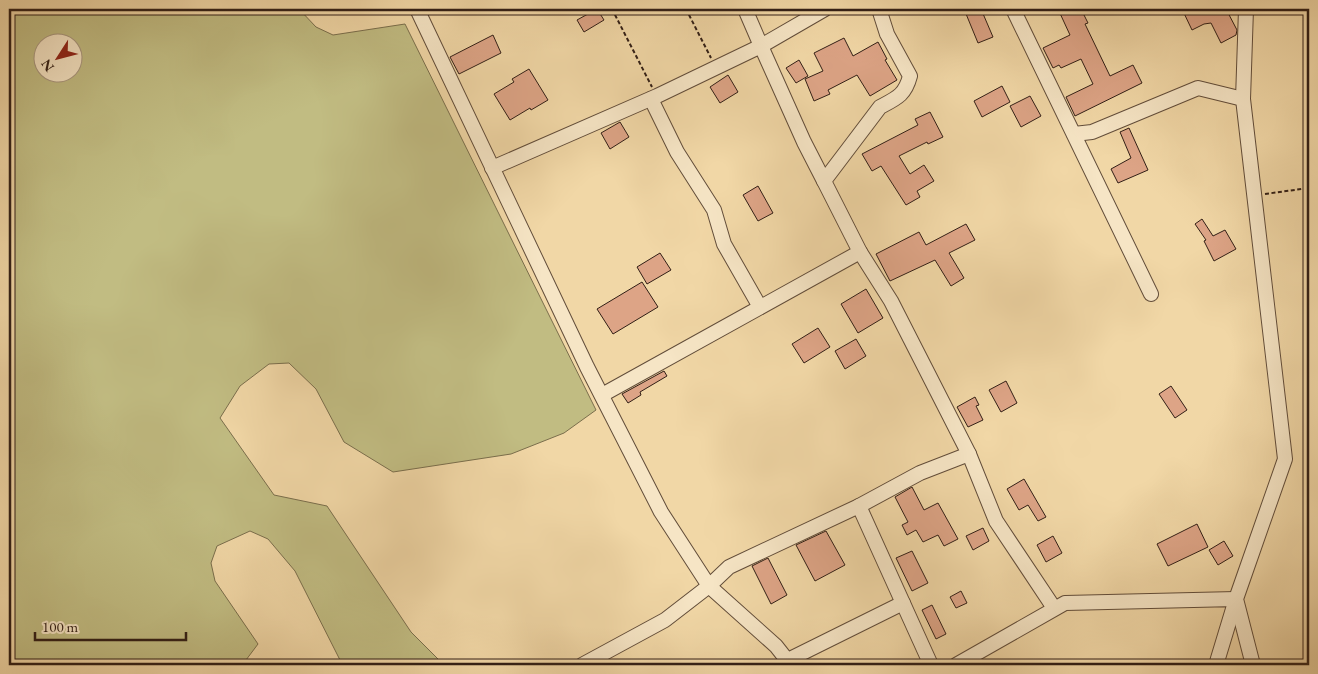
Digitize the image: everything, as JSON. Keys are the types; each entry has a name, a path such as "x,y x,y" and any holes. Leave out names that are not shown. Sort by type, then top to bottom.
{"street":[{"path":"417,9 602,395 661,512 709,586 776,646 789,663 903,603"},
{"path":"745,9 804,142 860,252 891,301 968,454 996,521 1054,608"},
{"path":"492,168 717,69 825,9"},
{"path":"824,181 880,107 894,100 907,88 910,76 887,34 879,9"},
{"path":"1013,9 1151,294"},
{"path":"1216,665 1236,599 1285,459 1243,99 1246,9"},
{"path":"1074,134 1092,132 1198,88 1243,99"},
{"path":"654,98 677,152 714,210 724,244 760,308"},
{"path":"602,395 860,252"},
{"path":"582,665 665,620 709,586 729,567 859,506 920,473 968,454"},
{"path":"859,506 931,665"},
{"path":"956,665 1065,602 1236,599"},
{"path":"1236,599 1253,665"}],"path":[{"path":"612,9 654,98"},
{"path":"686,9 717,69"},
{"path":"1255,195 1309,188"}],"shaded area":[{"path":"9,9 299,9 316,27 333,35 405,24 596,410 564,433 511,454 393,472 344,442 316,389 289,363 269,364 240,386 220,418 274,495 327,506 411,632 444,665 341,665 295,571 268,539 250,531 217,546 211,563 215,581 258,644 246,660 249,665 9,665"}],"building":[{"path":"597,9 604,20 584,32 577,20"},
{"path":"964,9 981,9 993,37 978,43"},
{"path":"1058,9 1081,9 1088,23 1085,24 1110,76 1133,65 1142,83 1075,116 1066,97 1093,84 1081,59 1061,68 1059,65 1053,68 1043,48 1070,35"},
{"path":"1182,9 1226,9 1237,30 1236,35 1221,43 1211,23 1192,30"},
{"path":"493,35 501,53 459,74 450,57"},
{"path":"844,38 853,56 878,42 887,59 885,60 897,80 870,96 857,75 828,90 830,94 814,101 805,79 823,71 814,53"},
{"path":"799,60 808,76 796,83 786,68"},
{"path":"529,69 548,100 510,120 494,94 514,82 512,79"},
{"path":"728,75 738,92 720,103 710,87"},
{"path":"1002,86 1010,102 982,117 974,101"},
{"path":"1030,96 1041,116 1021,127 1010,106"},
{"path":"930,112 943,137 928,144 927,142 899,156 910,174 924,165 934,181 917,191 920,197 906,205 881,166 872,171 862,154 918,125 915,119"},
{"path":"620,122 629,137 610,149 601,133"},
{"path":"1129,128 1148,170 1118,183 1111,169 1131,158 1120,132"},
{"path":"758,186 773,213 758,221 743,195"},
{"path":"1202,219 1213,236 1225,230 1236,249 1214,261 1204,241 1206,240 1195,224"},
{"path":"966,224 975,240 949,253 964,278 951,286 935,260 890,281 876,254 919,232 926,245"},
{"path":"660,253 671,270 647,284 637,267"},
{"path":"642,282 658,307 613,334 597,309"},
{"path":"866,289 883,318 858,333 841,304"},
{"path":"818,328 830,347 804,363 792,344"},
{"path":"856,339 866,356 845,369 835,351"},
{"path":"664,371 667,376 640,392 641,395 628,403 622,394"},
{"path":"1006,381 1017,403 1001,412 989,390"},
{"path":"1171,386 1187,410 1175,418 1159,394"},
{"path":"975,397 979,405 976,406 983,420 968,427 957,407"},
{"path":"1024,479 1046,517 1038,521 1028,505 1019,510 1007,489"},
{"path":"912,487 924,510 938,503 958,539 944,546 938,535 923,542 916,530 907,535 902,525 908,522 895,497"},
{"path":"1197,524 1208,547 1168,566 1157,544"},
{"path":"983,528 989,541 973,550 966,536"},
{"path":"826,531 845,565 815,581 796,545"},
{"path":"1053,536 1062,553 1046,562 1037,545"},
{"path":"1224,541 1233,556 1218,565 1209,550"},
{"path":"912,551 928,583 912,591 896,558"},
{"path":"768,558 787,595 771,604 752,566"},
{"path":"961,591 967,603 956,608 950,597"},
{"path":"932,605 946,634 936,639 922,610"}]}
